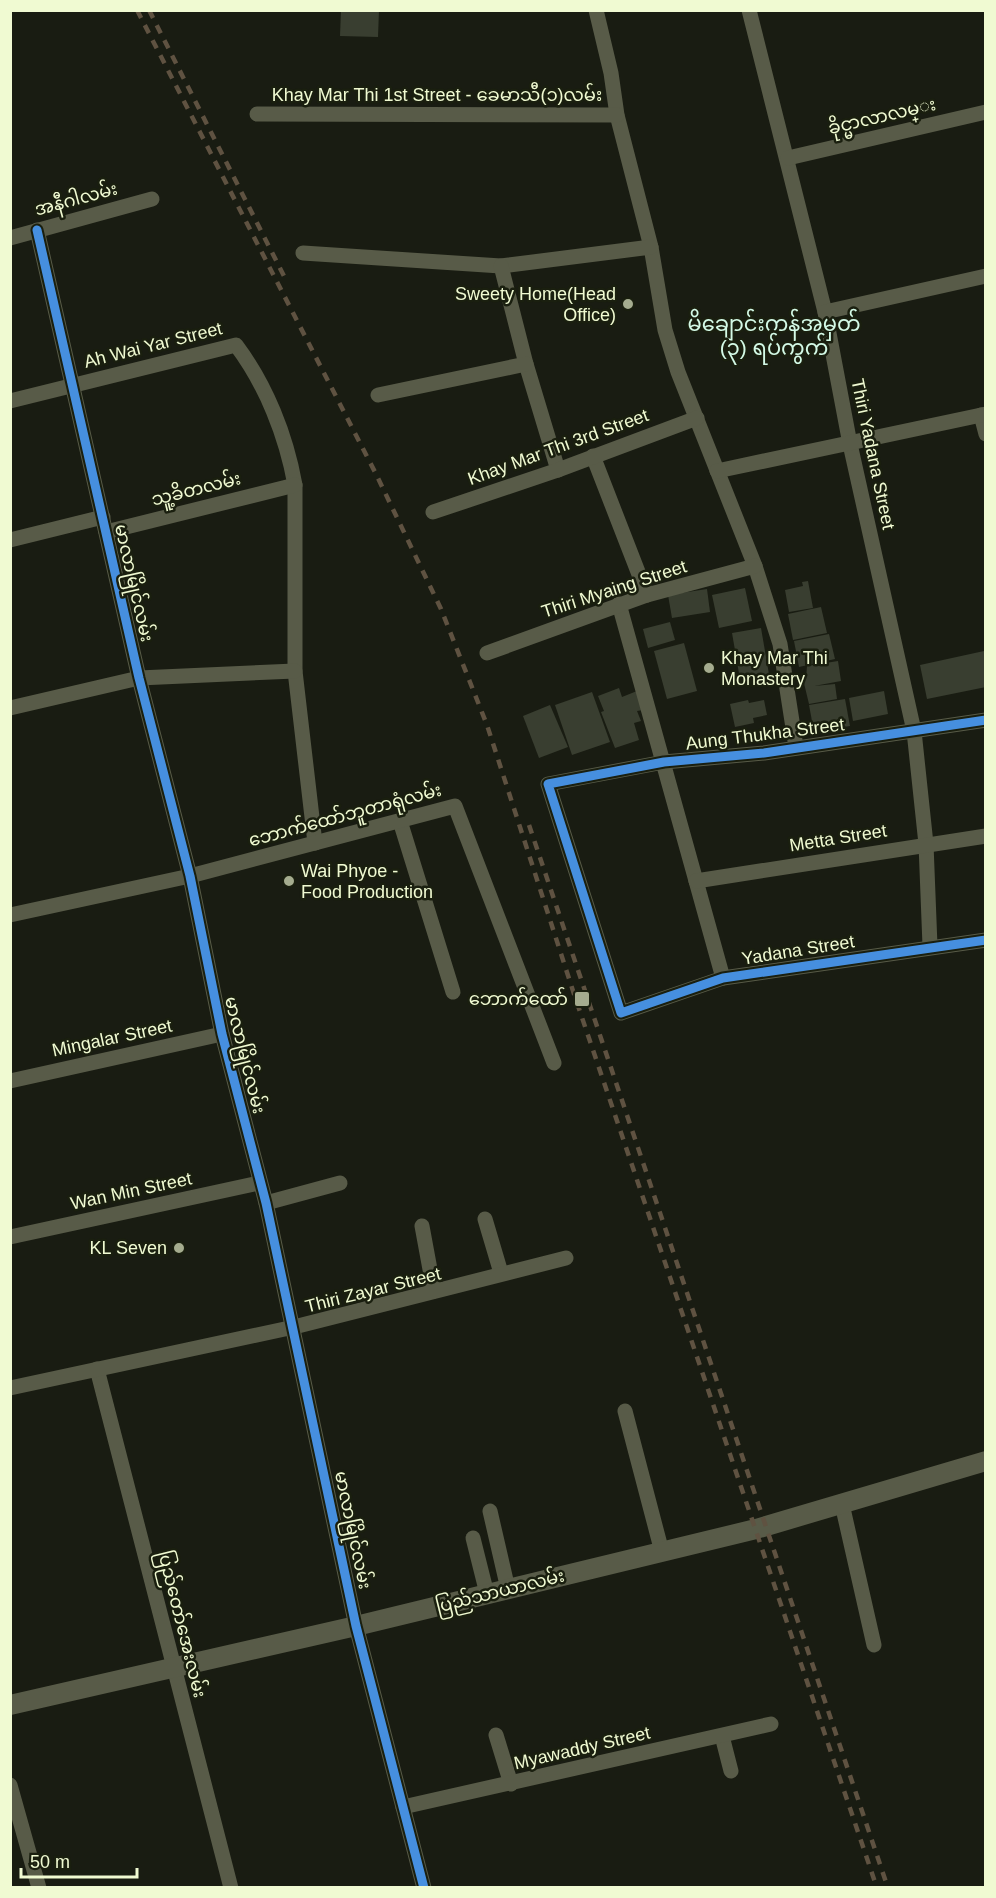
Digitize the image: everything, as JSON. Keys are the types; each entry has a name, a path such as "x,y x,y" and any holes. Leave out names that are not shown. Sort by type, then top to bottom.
{"street":[{"path":"596,10 611,73 617,115 651,247 665,330 755,566 780,644 796,747"},
{"name":"Thiri Yadana Street","path":"749,10 825,312 850,444 914,731 926,844 930,946"},
{"name":"ခိုင္မာလာလမ္း","path":"788,158 986,112"},
{"name":"Khay Mar Thi 1st Street - ခေမာသီ(၁)လမ်း","path":"257,114 617,115"},
{"name":"အနီဂါလမ်း","path":"10,238 152,199"},
{"name":"မာလာမြိုင်လမ်း","path":"37,230 139,678 190,876 222,1034 266,1203 356,1626 424,1887"},
{"path":"303,253 501,266 651,247"},
{"path":"501,266 526,364 558,470"},
{"path":"825,312 986,276"},
{"name":"Ah Wai Yar Street","path":"10,401 236,345 276,418 290,458 295,485"},
{"path":"378,395 526,364"},
{"path":"717,471 983,415 986,434"},
{"name":"Khay Mar Thi 3rd Street","path":"433,512 558,470 697,418"},
{"path":"593,456 647,595"},
{"path":"295,485 295,671 315,843"},
{"name":"သူ့ခိတလမ်း","path":"10,540 104,524 295,485"},
{"name":"Thiri Myaing Street","path":"487,653 619,604 755,566"},
{"path":"619,604 723,978"},
{"path":"10,708 139,678 295,671"},
{"name":"Aung Thukha Street","path":"621,1013 548,784 663,762 796,747 986,720"},
{"name":"ဘောက်ထော်ဘူတာရုံလမ်း","path":"10,915 190,876 455,806 554,1063"},
{"path":"400,821 453,992"},
{"name":"Metta Street","path":"696,880 986,836"},
{"name":"Yadana Street","path":"621,1013 723,978 930,946 986,940"},
{"name":"Mingalar Street","path":"10,1081 222,1034"},
{"name":"Wan Min Street","path":"10,1237 259,1183"},
{"path":"266,1203 340,1183"},
{"path":"485,1219 501,1273"},
{"path":"422,1226 434,1291"},
{"name":"Thiri Zayar Street","path":"10,1388 294,1327 566,1258"},
{"name":"ပြည်တော်အေးလမ်း","path":"97,1369 231,1887"},
{"path":"625,1411 662,1552"},
{"name":"ပြည်သာယာလမ်း","path":"10,1705 356,1626 756,1530 986,1461"},
{"path":"842,1504 874,1645"},
{"path":"490,1511 508,1589"},
{"path":"473,1538 487,1594"},
{"name":"Myawaddy Street","path":"403,1807 771,1724"},
{"path":"496,1735 511,1784"},
{"path":"722,1736 730,1771"},
{"path":"10,1785 39,1887"}],"building":[{"path":"341,10 379,10 378,37 340,36"},
{"path":"808,581 813,608 789,612 785,590 803,586 802,582"},
{"path":"745,588 752,621 719,628 712,595"},
{"path":"707,589 710,612 672,618 668,595"},
{"path":"821,607 827,633 793,640 788,614"},
{"path":"670,622 675,640 648,648 643,629"},
{"path":"761,628 770,680 741,685 732,633"},
{"path":"829,634 835,659 799,667 794,641"},
{"path":"684,643 697,691 667,699 654,651"},
{"path":"984,651 986,687 927,699 920,665"},
{"path":"838,661 841,681 814,686 835,684 837,699 809,704 803,679 806,679 807,666"},
{"path":"619,688 622,697 637,691 643,710 637,711 641,721 634,723 639,740 615,748 601,712 604,711 598,696"},
{"path":"884,691 888,714 853,721 849,698"},
{"path":"592,692 610,742 572,755 555,705"},
{"path":"845,699 850,726 814,732 809,705"},
{"path":"748,700 749,703 764,700 767,715 753,718 754,723 735,727 730,704"},
{"path":"550,705 568,747 539,758 523,716"}],"railway":[{"path":"137,10 376,474 441,609 487,725 574,994 877,1888"},
{"path":"149,10 286,280"},
{"path":"529,825 888,1888"}],"cycle path":[{"path":"37,230 139,678 190,876 222,1034 266,1203 356,1626 424,1888"},
{"path":"986,720 764,753 664,762 548,784 621,1013 723,978 986,940"}],"place":[{"name":"Sweety Home(Head Office)","path":"628,304"},
{"name":"Khay Mar Thi Monastery","path":"709,668"},
{"name":"Wai Phyoe - Food Production","path":"289,881"},
{"name":"ဘောက်ထော်","path":"582,999"},
{"name":"KL Seven","path":"179,1248"}],"district":[{"name":"မိချောင်းကန်အမှတ် (၃) ရပ်ကွက်","path":"774,335"}]}
